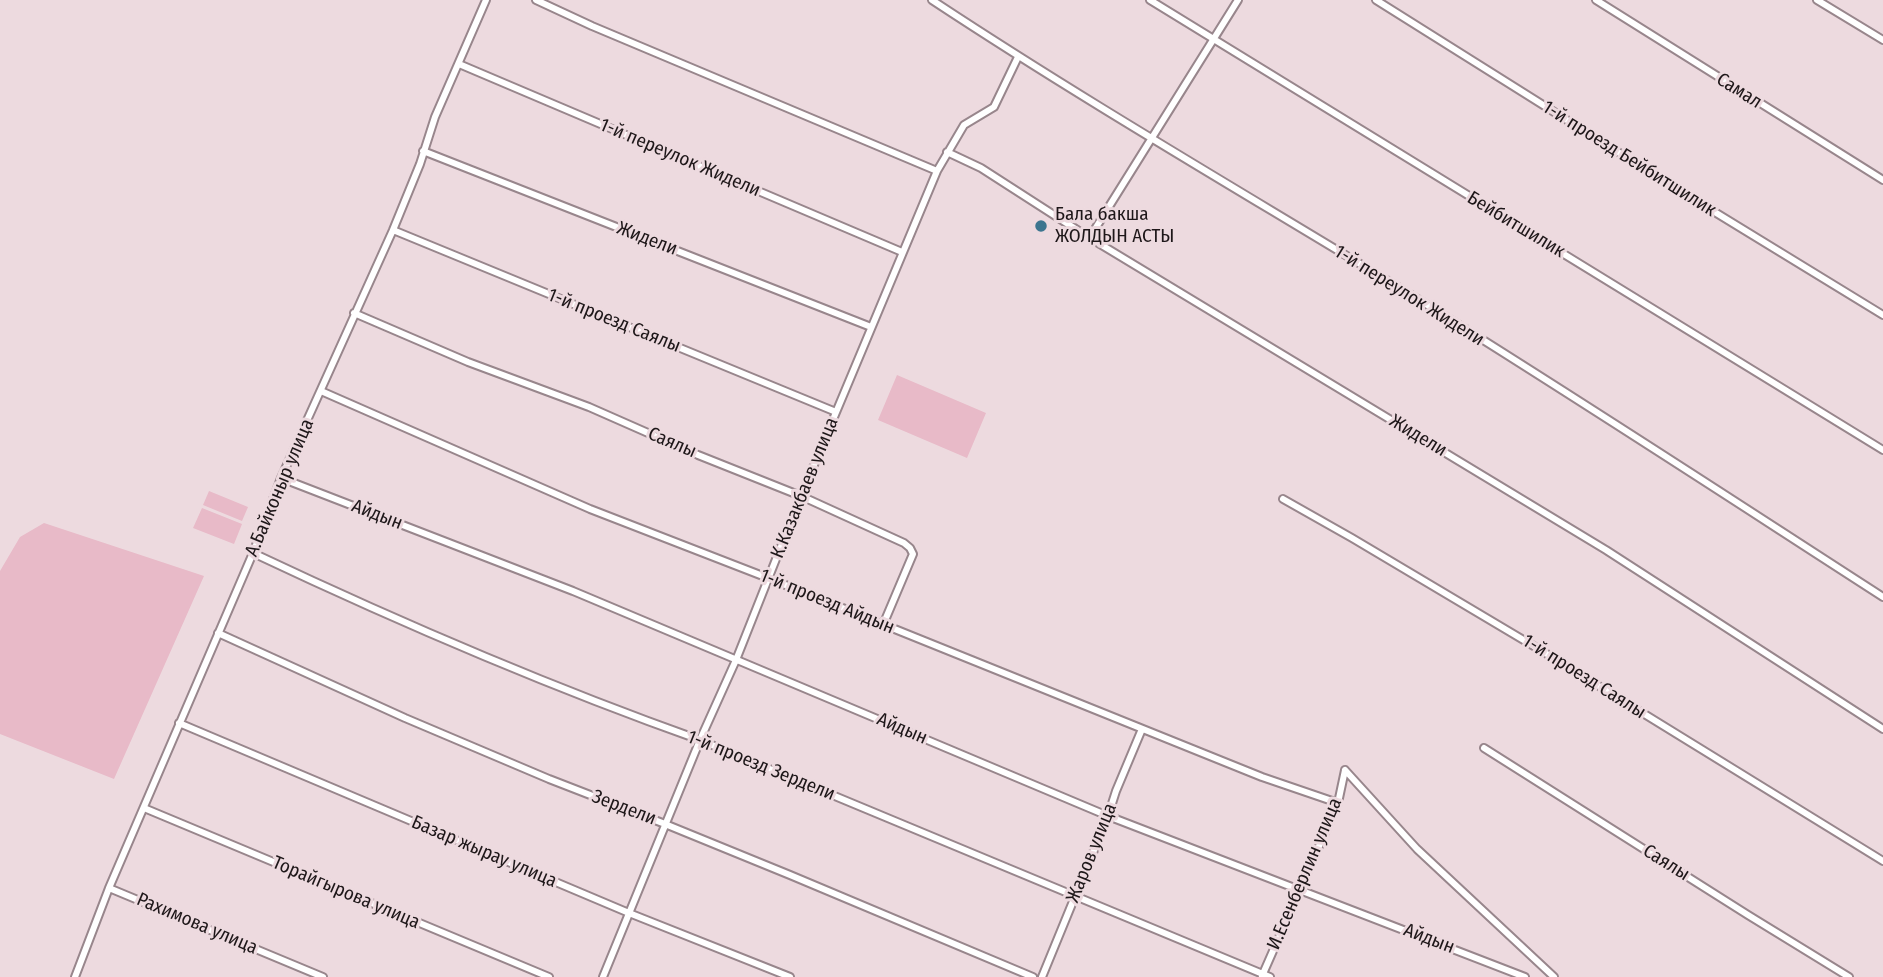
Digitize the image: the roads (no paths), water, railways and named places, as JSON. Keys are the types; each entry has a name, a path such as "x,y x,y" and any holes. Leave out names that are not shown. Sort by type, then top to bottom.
{"street":[{"name":"А.Байконыр улица","path":"75,977 109,888 253,553 281,478 393,230 435,117 486,0"},
{"path":"536,0 937,171"},
{"name":"1-й переулок Жидели","path":"932,0 1150,139 1408,294 1883,597"},
{"name":"Бейбитшилик","path":"1150,0 1883,450"},
{"path":"1090,237 1238,0"},
{"name":"1-й проезд Бейбитшилик","path":"1376,0 1883,315"},
{"name":"Самал","path":"1596,0 1883,180"},
{"path":"1817,0 1883,40"},
{"name":"К.Казакбаев улица","path":"603,977 937,171 964,125 994,107 1018,57"},
{"name":"1-й переулок Жидели","path":"459,64 902,252"},
{"name":"Жидели","path":"423,151 871,327"},
{"name":"Жидели","path":"947,152 981,168 1606,550 1883,729"},
{"name":"1-й проезд Саялы","path":"393,230 836,412"},
{"name":"Саялы","path":"355,313 468,362 589,407 801,496 911,548 913,554 883,625"},
{"name":"1-й проезд Айдын","path":"321,391 590,509 1262,777 1338,803"},
{"name":"Айдын","path":"281,478 573,591 1108,816 1525,977"},
{"name":"1-й проезд Саялы","path":"1283,499 1542,651 1883,861"},
{"name":"1-й проезд Зердели","path":"253,553 460,647 700,740 1265,976"},
{"name":"Зердели","path":"218,633 405,719 1033,977"},
{"name":"Базар жырау улица","path":"179,723 629,913 790,977"},
{"name":"Жаров улица","path":"1042,977 1142,729"},
{"name":"Саялы","path":"1484,748 1849,977"},
{"name":"И.Есенберлин улица","path":"1265,976 1338,803 1345,770 1417,849 1554,977"},
{"name":"Торайгырова улица","path":"144,808 549,977"},
{"name":"Рахимова улица","path":"109,888 323,977"}],"place":[{"name":"Бала бакша ЖОЛДЫН АСТЫ","path":"1041,226"}]}
